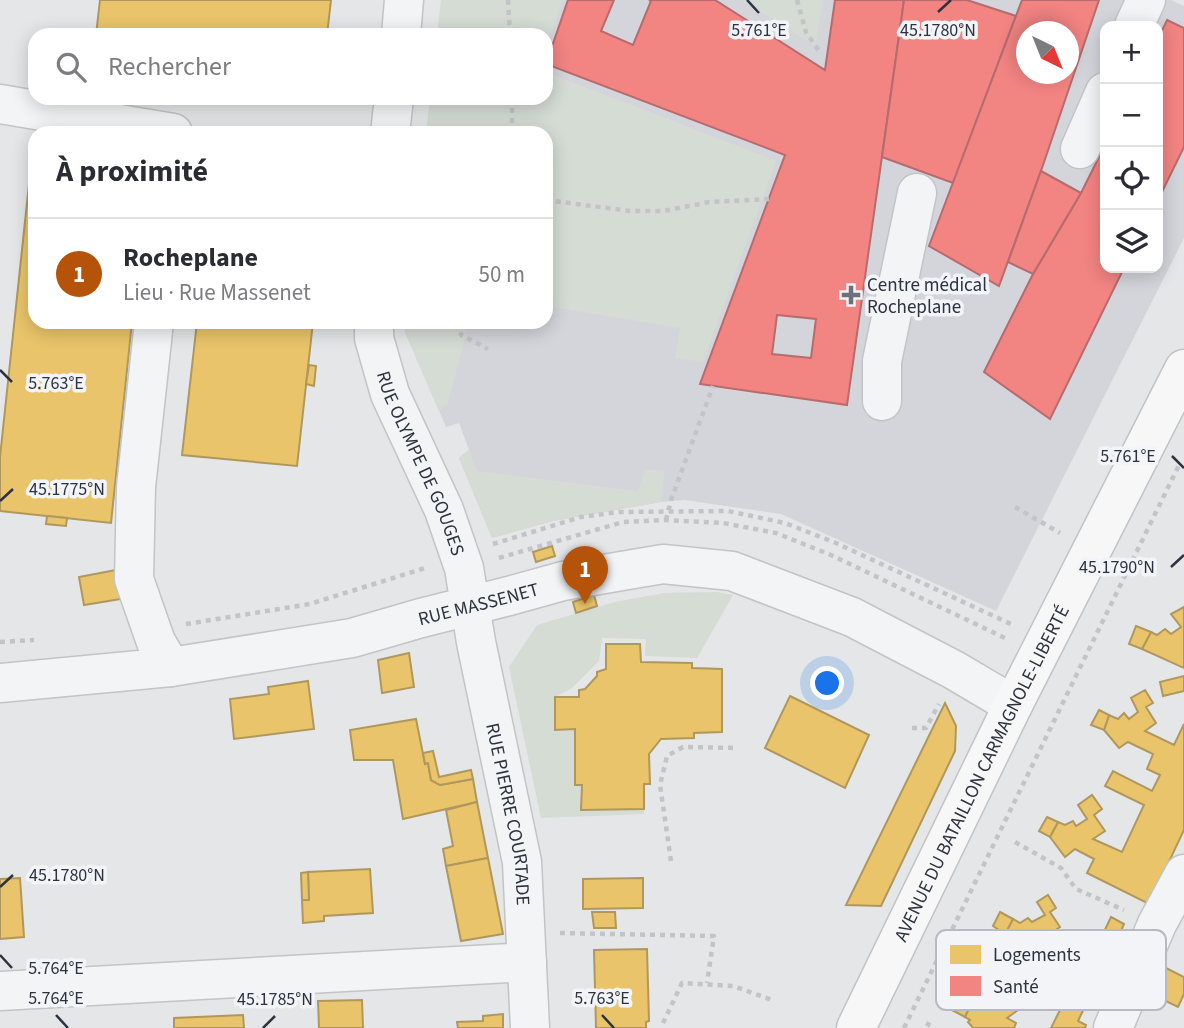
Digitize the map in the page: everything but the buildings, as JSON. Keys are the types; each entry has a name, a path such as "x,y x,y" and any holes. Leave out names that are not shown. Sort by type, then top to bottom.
{"main road":[{"name":"AVENUE DU BATAILLON CARMAGNOLE-LIBERTÉ","path":"856,1028 1013,705 1184,369"}],"street":[{"path":"402,28 404,0"},
{"path":"1137,21 1146,0"},
{"path":"1080,149 1100,103"},
{"path":"0,104 131,126"},
{"path":"391,126 393,105"},
{"path":"882,401 882,361 917,192"},
{"path":"153,329 136,487 134,579 156,642 171,667"},
{"name":"RUE OLYMPE DE GOUGES","path":"374,329 374,338 390,394 444,510 462,561 469,605"},
{"name":"RUE MASSENET","path":"0,683 171,667 352,638 563,581 663,564 732,571 852,617 954,670 1013,705"},
{"name":"RUE PIERRE COURTADE","path":"469,605 522,862 530,1028"},
{"path":"1155,930 1184,874"},
{"path":"0,991 526,947"},
{"path":"1114,1028 1121,1010"}],"path":[{"path":"508,0 510,28"},
{"path":"797,0 806,32 819,51"},
{"path":"512,105 512,126"},
{"path":"553,201 630,211 664,211 709,202 769,199"},
{"path":"461,329 461,335 488,349"},
{"path":"666,520 713,386"},
{"path":"952,930 1184,456"},
{"path":"1015,507 1063,535"},
{"path":"912,728 926,728 941,702"},
{"path":"671,861 660,785 667,756 683,747 738,748"},
{"path":"1015,842 1061,868 1076,890 1157,924"},
{"path":"526,947 714,936 707,983"},
{"path":"904,1028 936,963"},
{"path":"663,1023 682,983 733,986 775,1001"},
{"path":"926,1023 935,1028"}],"shaded area":[{"name":"Centre médical Rocheplane","path":"441,0 1171,0 1184,6 1184,238 996,611 781,514 685,500 553,521 492,538 459,458 469,450 459,423 446,427 405,329 553,329 553,126 546,126 546,105 553,105 553,28 525,28"},
{"path":"441,0 563,0 552,28 438,28"},
{"path":"742,0 823,0 815,46"},
{"path":"553,75 776,161 703,362 675,358 680,328 553,307 553,126 427,126 429,105 553,105"},
{"path":"405,329 467,329 448,404 439,411"},
{"path":"469,450 477,471 638,491 645,469 665,471 661,502 553,521 492,538 459,458"},
{"path":"717,592 733,595 697,658 645,656 646,639 602,638 599,661 572,688 555,697 555,730 575,729 575,784 582,785 581,810 644,809 644,814 541,818 509,667 537,625 615,602 664,593"}],"place":[{"name":"Centre médical Rocheplane","path":"851,295"},
{"name":"Rocheplane","path":"585,604"}]}
